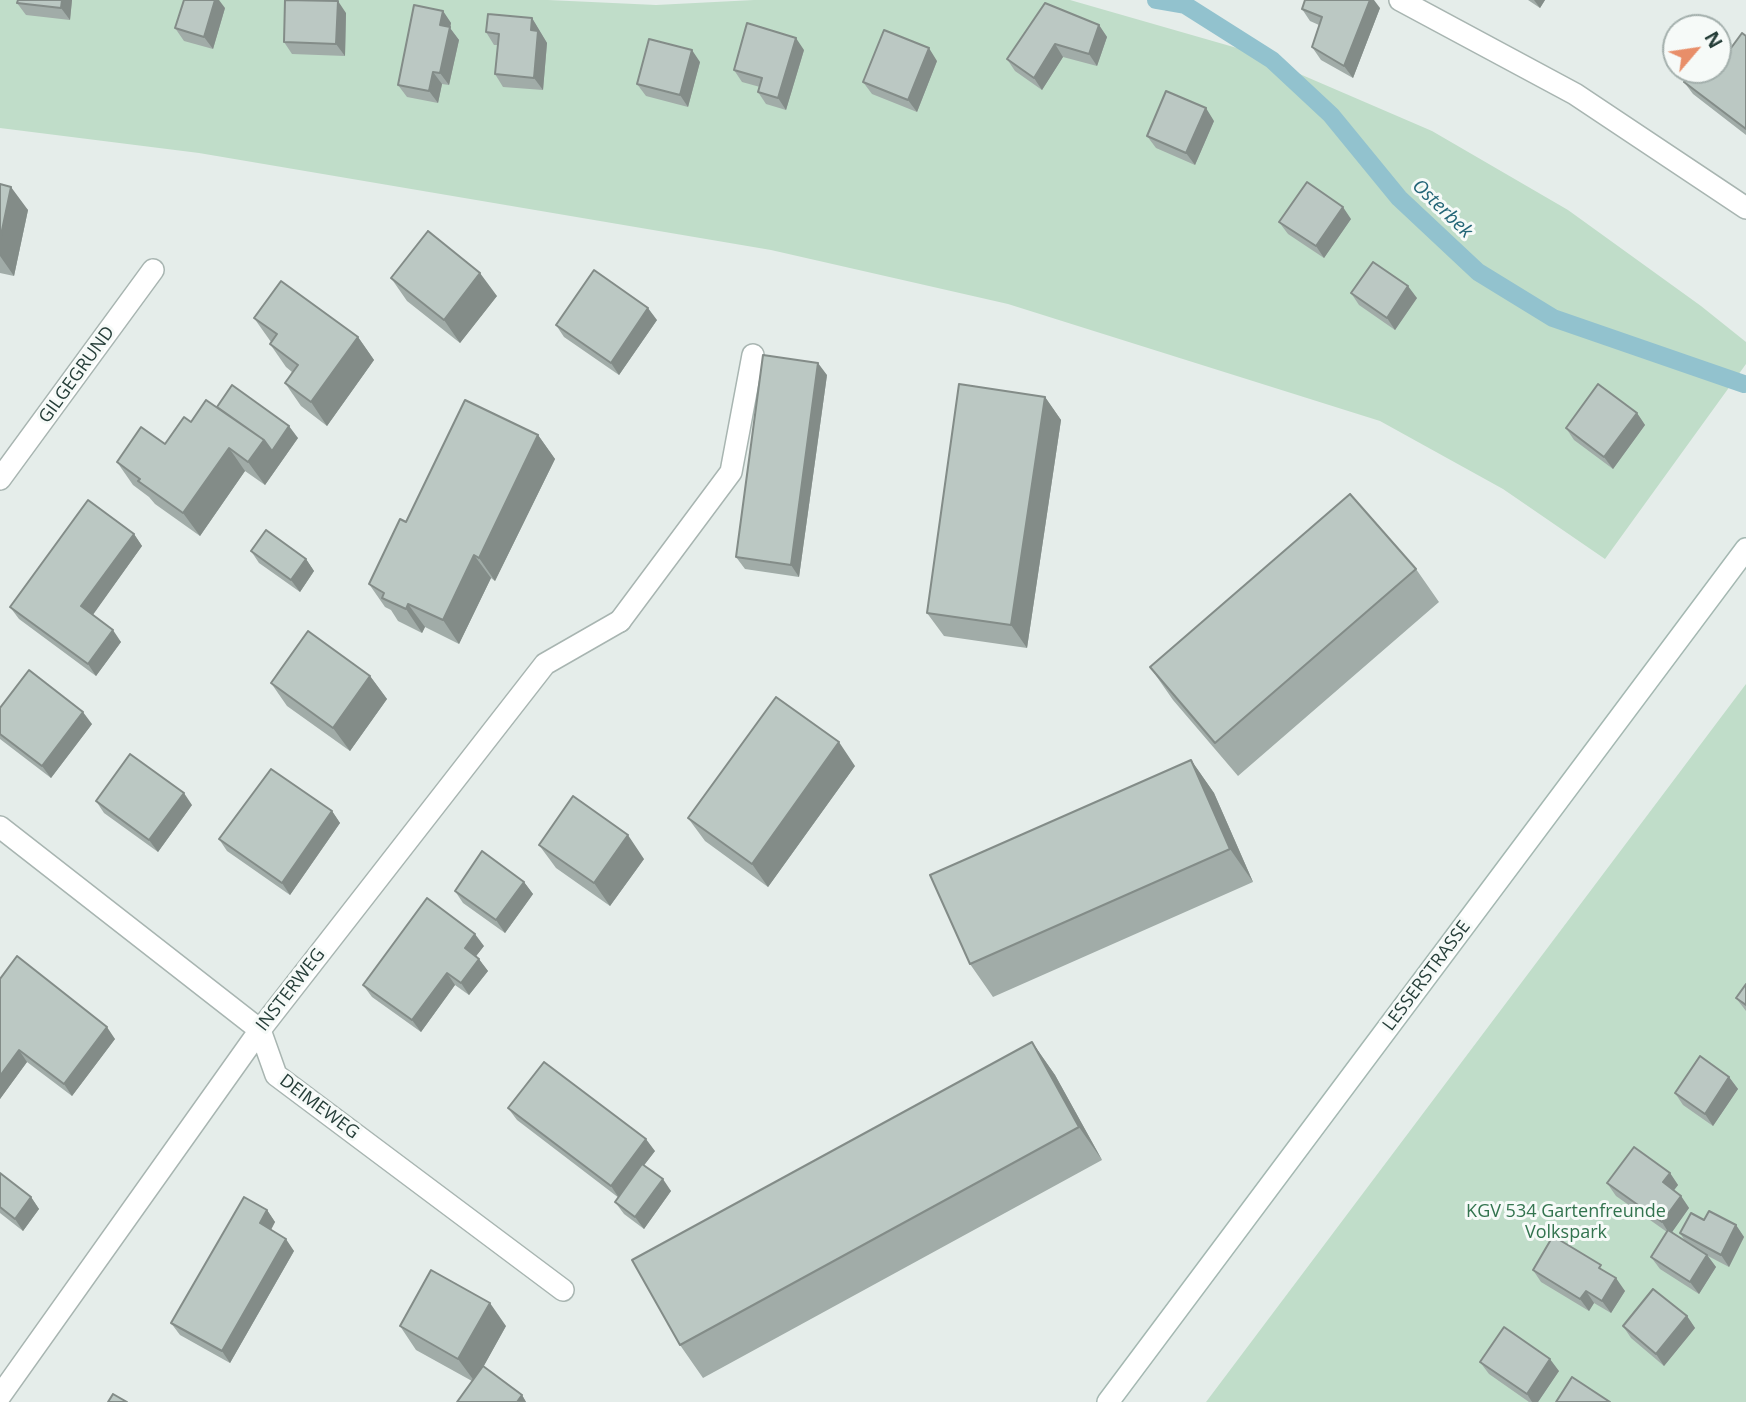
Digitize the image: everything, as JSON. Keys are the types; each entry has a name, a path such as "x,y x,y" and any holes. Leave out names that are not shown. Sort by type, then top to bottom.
{"street":[{"path":"1400,0 1575,94 1746,208"},
{"name":"GILGEGRUND","path":"0,479 153,270"},
{"name":"INSTERWEG","path":"0,1396 260,1030 545,664 620,621 731,472 753,355"},
{"name":"LESSERSTRASSE","path":"1108,1402 1746,550"},
{"path":"0,827 260,1030"},
{"name":"DEIMEWEG","path":"260,1030 276,1075 563,1290"}],"green space":[{"path":"0,0 548,0 656,5 754,0 1070,0 1244,50 1432,131 1568,210 1701,306 1746,342 1746,364 1605,559 1503,489 1380,421 1008,304 771,250 199,153 0,128"},
{"name":"KGV 534 Gartenfreunde Volkspark","path":"1746,684 1746,1402 1206,1402"}],"building":[{"path":"18,0 62,0 61,8 17,3"},
{"path":"184,0 215,0 204,37 175,28"},
{"path":"285,0 338,1 336,44 284,42"},
{"path":"1305,0 1370,0 1344,66 1312,47 1322,17 1302,9"},
{"path":"1045,3 1099,25 1089,54 1055,44 1034,78 1007,59"},
{"path":"414,5 443,11 440,25 450,27 440,73 433,72 429,91 398,85"},
{"path":"488,14 532,18 531,30 538,31 534,78 495,74 499,34 486,32"},
{"path":"747,23 796,38 778,98 758,92 762,78 734,70"},
{"path":"884,30 929,48 908,100 863,82"},
{"path":"1742,33 1746,36 1746,129 1687,84 1732,84 1732,47"},
{"path":"649,39 692,50 680,95 637,84"},
{"path":"1166,91 1206,108 1186,153 1147,136"},
{"path":"1307,182 1343,207 1316,246 1279,222"},
{"path":"0,184 11,187 0,240"},
{"path":"428,231 480,273 444,320 391,278"},
{"path":"1373,262 1408,286 1387,318 1351,293"},
{"path":"594,270 648,308 611,363 556,325"},
{"path":"281,281 358,337 311,402 285,383 298,365 270,344 277,334 254,318"},
{"path":"763,355 818,363 791,565 736,557"},
{"path":"959,384 1045,397 1011,625 927,613"},
{"path":"1598,384 1637,413 1604,457 1566,428"},
{"path":"232,385 289,426 272,451 264,440 217,407"},
{"path":"206,400 264,440 248,462 229,448 183,513 138,481 140,479 117,462 141,427 165,444 184,417 191,422"},
{"path":"465,400 538,435 479,558 474,555 443,620 408,604 406,609 382,598 384,593 369,584 400,519 406,522"},
{"path":"1350,494 1416,569 1215,743 1150,667"},
{"path":"88,500 134,534 81,606 113,630 88,664 10,607"},
{"path":"266,530 306,559 291,580 251,551"},
{"path":"308,631 370,676 333,728 271,683"},
{"path":"29,670 83,712 42,766 0,734 0,708"},
{"path":"776,697 839,742 752,864 688,818"},
{"path":"130,754 184,793 149,840 96,801"},
{"path":"1191,760 1230,849 970,964 930,875"},
{"path":"271,769 332,811 282,883 219,839"},
{"path":"573,796 628,835 594,883 539,845"},
{"path":"482,851 524,882 496,920 455,891"},
{"path":"427,898 475,934 465,948 479,959 461,983 447,973 412,1020 363,985"},
{"path":"17,956 107,1027 64,1084 19,1050 0,1076 0,979"},
{"path":"1746,984 1746,1005 1736,998"},
{"path":"1032,1042 1079,1127 680,1345 632,1260"},
{"path":"1700,1056 1729,1077 1705,1114 1675,1093"},
{"path":"544,1062 646,1139 611,1186 508,1108"},
{"path":"1634,1147 1670,1173 1663,1182 1681,1196 1662,1222 1607,1183"},
{"path":"642,1164 663,1179 635,1217 615,1202"},
{"path":"0,1173 31,1197 15,1219 0,1207"},
{"path":"244,1197 267,1210 260,1223 286,1239 222,1351 171,1323"},
{"path":"1709,1211 1736,1225 1721,1255 1680,1233 1691,1213 1704,1220"},
{"path":"1668,1230 1707,1255 1690,1282 1651,1257"},
{"path":"1553,1236 1601,1265 1599,1268 1616,1278 1602,1301 1586,1291 1580,1299 1533,1270"},
{"path":"431,1270 490,1303 458,1359 400,1326"},
{"path":"1653,1289 1687,1316 1656,1354 1623,1326"},
{"path":"1504,1327 1550,1359 1527,1394 1480,1362"},
{"path":"483,1366 522,1395 517,1402 457,1402"},
{"path":"1572,1377 1610,1402 1556,1402"},
{"path":"113,1394 127,1402 108,1402"}],"waterway":[{"name":"Osterbek","path":"1156,0 1185,5 1272,60 1331,115 1399,198 1478,272 1553,318 1744,384"}]}
